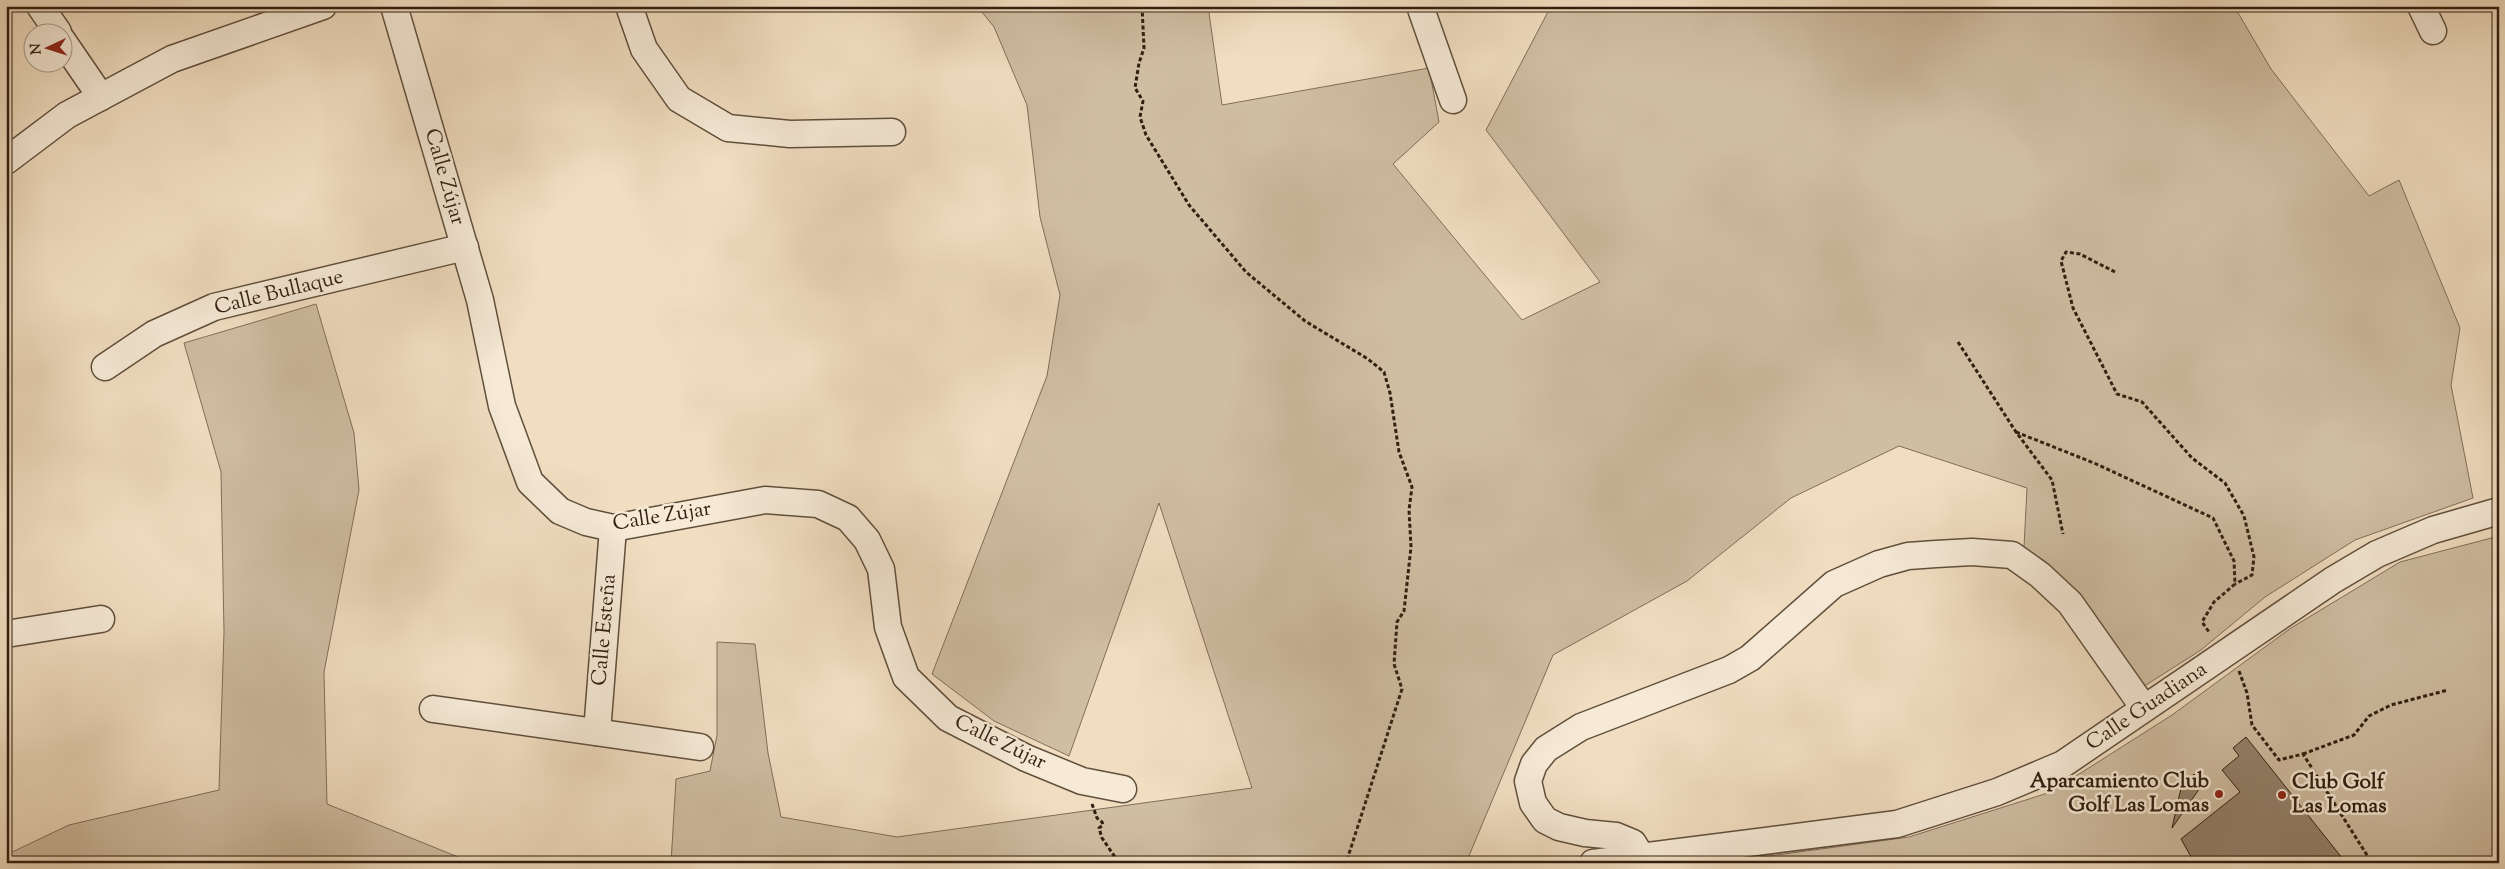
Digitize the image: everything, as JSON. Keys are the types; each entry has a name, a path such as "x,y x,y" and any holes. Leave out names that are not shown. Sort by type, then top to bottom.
{"street":[{"path":"40,6 51,22"},
{"path":"6,161 67,115 172,59 323,6"},
{"name":"Calle Zújar","path":"394,6 480,300 502,406 530,482 560,511 586,522 613,528 765,500 818,504 848,518 867,540 881,570 888,628 906,677 948,718 1026,758 1082,781 1123,789"},
{"path":"629,6 644,49 679,99 728,128 790,134 892,132"},
{"path":"1420,6 1453,100"},
{"path":"2421,6 2433,31"},
{"path":"72,55 101,97"},
{"name":"Calle Bullaque","path":"104,367 154,334 214,308 465,247"},
{"name":"Calle Guadiana","path":"1593,863 1897,824 1997,792 2063,764 2333,580 2377,554 2433,530 2499,511"},
{"name":"Calle Esteña","path":"597,732 613,528"},
{"path":"1641,856 1633,844 1616,836 1585,834 1558,828 1545,820 1533,803 1528,781 1534,764 1546,749 1581,727 1729,670 1750,658 1834,584 1879,564 1908,556 1936,554 1972,552 2012,555 2040,575 2070,603 2144,708"},
{"path":"6,634 101,618"},
{"path":"433,709 700,747"}],"path":[{"path":"1142,6 1144,48 1139,63 1135,88 1143,101 1140,117 1146,135 1188,205 1246,272 1305,320 1384,372 1390,393 1399,452 1412,487 1409,510 1411,547 1404,611 1397,622 1394,664 1402,690 1346,863"},
{"path":"2115,272 2080,254 2066,252 2061,261 2073,308 2117,394 2142,402 2192,458 2225,483 2244,516 2254,557 2252,575 2235,584 2214,602 2202,622 2209,632"},
{"path":"1958,342 2016,432 2052,480 2063,534"},
{"path":"2016,432 2094,462 2213,518 2234,562 2235,584"},
{"path":"2239,670 2247,693 2252,725 2279,760 2303,754 2354,736 2369,716 2391,705 2448,690"},
{"path":"2303,754 2372,863"},
{"path":"1092,783 1092,808 1103,825 1099,828 1102,838 1119,863"}],"shaded area":[{"path":"977,6 1208,6 1222,105 1429,68 1439,122 1393,164 1522,320 1600,282 1486,130 1551,6 2234,6 2271,69 2369,196 2399,180 2460,328 2451,385 2473,498 2355,540 2265,597 2201,650 2135,692 2074,598 2024,547 2027,488 1899,446 1791,498 1687,581 1553,655 1466,863 671,863 676,779 710,771 717,735 717,642 755,644 768,753 781,817 897,837 1252,788 1159,503 1069,756 994,721 932,674 1047,376 1060,295 1040,217 1027,105 994,27"},
{"path":"316,304 354,433 359,490 324,672 327,804 473,863 6,863 6,855 69,825 219,790 224,632 221,472 184,343"},
{"path":"2499,536 2499,863 1718,863 1909,837 2051,792 2172,715 2291,628 2400,562"}],"building":[{"name":"Club Golf Las Lomas","path":"2246,737 2346,863 2198,863 2190,855 2181,839 2240,792 2222,770 2239,756 2233,748"},
{"path":"2194,774 2202,785 2172,828 2181,788"}],"place":[{"name":"Aparcamiento Club Golf Las Lomas","path":"2219,794"},
{"name":"Club Golf Las Lomas","path":"2282,795"}]}
